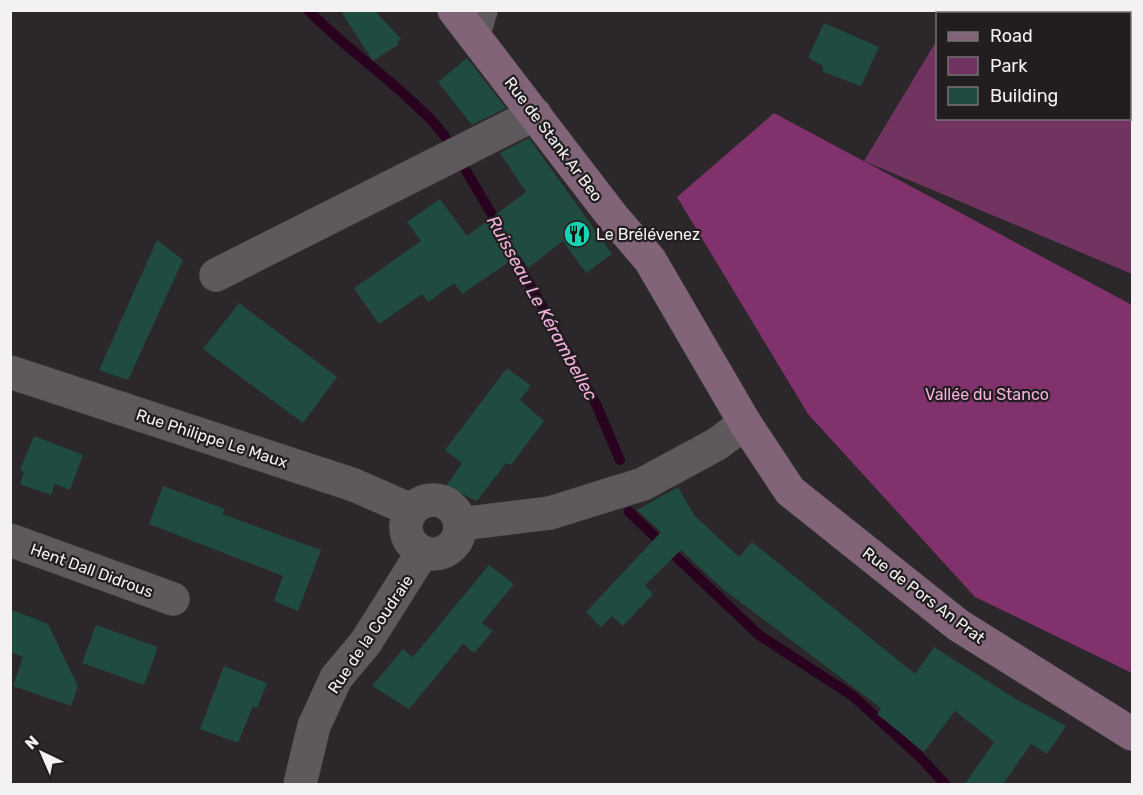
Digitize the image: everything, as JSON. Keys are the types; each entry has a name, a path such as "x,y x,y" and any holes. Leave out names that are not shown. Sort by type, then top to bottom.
{"street":[{"name":"Rue de Stank Ar Beo","path":"470,18 535,114 613,217 650,260 745,423"},
{"path":"216,275 535,114"},
{"name":"Rue Philippe Le Maux","path":"10,372 354,485 411,510"},
{"path":"461,524 550,513 643,484 717,444 745,423"},
{"name":"Rue de Pors An Prat","path":"745,423 790,491 958,625 1132,734"},
{"path":"440,500 454,509 461,524 456,543 441,554 422,553 409,543 405,526 411,510 424,501 440,500"},
{"name":"Hent Dall Didrous","path":"10,540 173,599"},
{"name":"Rue de la Coudraie","path":"300,784 314,726 336,678 366,642 422,553"}],"green space":[{"path":"1132,11 1132,274 864,161 936,42 936,120 1131,120 1131,12 954,12"},
{"name":"Vallée du Stanco","path":"774,113 1132,305 1132,673 975,597 808,414 677,197"}],"building":[{"path":"340,10 374,10 401,39 397,42 399,44 373,61"},
{"path":"824,23 879,47 861,86 823,72 823,66 808,58"},
{"path":"467,58 506,108 472,125 438,82"},
{"path":"529,138 612,254 586,273 563,241 528,268 519,255 462,294 454,283 428,302 422,294 379,324 354,288 421,241 407,222 440,199 467,236 526,192 500,153"},
{"path":"157,240 183,260 128,380 99,370"},
{"path":"239,303 337,377 303,423 203,349"},
{"path":"507,368 531,386 520,400 544,421 511,465 506,463 477,501 446,486 462,463 445,450"},
{"path":"34,436 83,455 70,490 55,484 51,495 20,484 24,472 20,470"},
{"path":"163,486 225,509 222,514 321,550 298,611 274,601 283,576 149,524"},
{"path":"678,487 694,515 739,557 752,542 915,674 934,647 1016,699 1066,726 1047,754 1031,744 1003,784 965,784 994,742 955,711 924,752 877,714 881,708 723,589 681,550 645,585 653,594 623,626 612,616 601,627 586,612 661,532 637,510"},
{"path":"489,565 514,584 482,623 493,631 474,653 463,644 409,709 372,686 403,649 413,657"},
{"path":"10,609 48,624 78,686 71,706 13,686 23,657 10,652"},
{"path":"96,625 158,647 144,685 82,663"},
{"path":"224,666 267,683 257,708 253,706 238,743 200,729"}],"waterway":[{"name":"Ruisseau Le Kérambellec","path":"308,10 425,114 452,147"},
{"name":"Ruisseau Le Kérambellec","path":"459,159 500,228"},
{"name":"Ruisseau Le Kérambellec","path":"508,245 596,404 620,460"},
{"name":"Ruisseau Le Kérambellec","path":"629,512 759,635 853,696 921,758 945,784"}],"place":[{"name":"Le Brélévenez","path":"577,234"}]}
